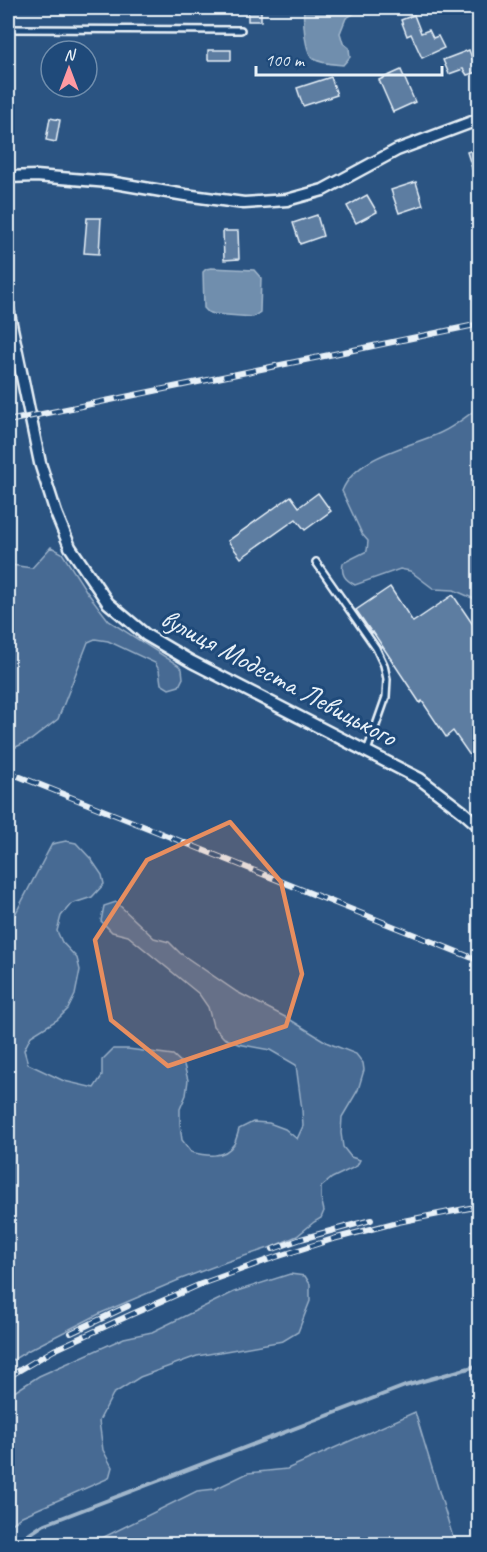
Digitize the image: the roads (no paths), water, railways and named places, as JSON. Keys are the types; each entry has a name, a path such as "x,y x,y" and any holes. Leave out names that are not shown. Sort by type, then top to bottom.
{"street":[{"path":"8,177 36,176 109,182 244,203 287,200 322,190 397,150 480,119"},
{"name":"вулиця Модеста Левицького","path":"8,309 40,463 56,513 70,547 108,603 146,635 192,662 420,779 480,827"}],"lane":[{"path":"8,29 241,30"},
{"path":"316,562 376,648 384,665 387,679 386,697 367,751"}],"waterway":[{"path":"15,1544 43,1525 405,1386 480,1365"}],"railway":[{"path":"8,421 480,324"},
{"path":"8,772 480,961"},
{"path":"8,1377 54,1350 201,1284 333,1239 398,1222 480,1206"},
{"path":"273,1249 371,1220"},
{"path":"71,1333 128,1306"}]}
